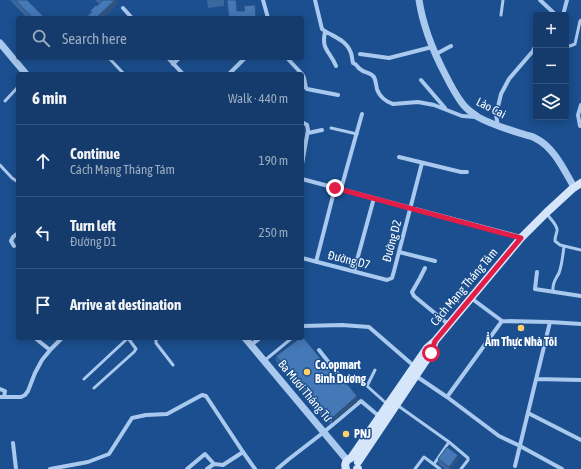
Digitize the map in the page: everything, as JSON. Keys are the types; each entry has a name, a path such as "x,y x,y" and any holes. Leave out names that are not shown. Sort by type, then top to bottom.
{"main road":[{"name":"Cách Mạng Tháng Tám","path":"352,466 392,405 414,366 427,348 449,325 521,238 546,213 578,185"},
{"name":"Cách Mạng Tháng Tám","path":"352,466 380,416 392,405 416,376 431,353 435,341"}],"street":[{"path":"263,0 267,16"},
{"path":"315,0 321,28 325,32 340,38 346,43 351,53 353,62 361,70 373,76 375,79 380,96 393,104 418,102 434,105 462,116 479,117"},
{"name":"Lào Cai","path":"419,0 425,29 434,51 457,97 463,105 479,117 498,126 535,138 548,148 578,185"},
{"path":"540,0 553,12"},
{"path":"564,12 567,0"},
{"path":"123,8 130,16"},
{"path":"325,32 325,49 332,57 336,66"},
{"path":"0,43 24,72"},
{"path":"360,54 389,58 434,51 451,46"},
{"path":"498,126 496,115 501,94 509,79 534,48"},
{"path":"170,60 181,72"},
{"path":"173,64 177,60"},
{"path":"231,72 243,60"},
{"path":"289,60 300,72"},
{"path":"304,78 307,89 338,95"},
{"path":"421,80 445,109"},
{"path":"580,126 578,115 581,105"},
{"path":"341,189 362,114"},
{"path":"304,123 307,125 308,133 304,154"},
{"path":"308,133 322,130"},
{"path":"399,156 422,163 467,172"},
{"name":"Đường D2","path":"392,278 422,163"},
{"path":"304,180 521,238"},
{"path":"316,262 335,188"},
{"path":"354,271 374,198"},
{"path":"14,246 11,241 16,235"},
{"path":"399,252 435,261"},
{"name":"Đường D7","path":"304,259 387,280 392,278"},
{"path":"425,268 412,289 412,293 449,325"},
{"path":"536,272 535,289 581,296"},
{"path":"471,298 502,320 581,324"},
{"path":"447,397 502,320"},
{"path":"515,466 550,322"},
{"path":"304,326 342,325 369,327 414,366"},
{"path":"38,340 50,350"},
{"path":"0,389 5,391 2,397 21,397 25,395 28,392 38,366 60,340"},
{"name":"Ba Mươi Tháng Tư","path":"247,340 352,466"},
{"path":"251,345 257,340"},
{"path":"319,350 347,384"},
{"path":"416,376 499,436 562,469"},
{"path":"536,379 581,380"},
{"path":"50,469 88,462 109,454 132,418 146,415 167,414 202,395 206,396 242,452 255,469"},
{"path":"356,396 361,402 380,416"},
{"path":"277,469 361,402"},
{"path":"528,413 581,440"},
{"path":"13,443 16,469"},
{"path":"187,469 205,454 214,464 223,465 242,452"},
{"path":"207,469 214,464"}],"lane":[{"path":"501,15 503,0"},
{"path":"569,46 575,44 581,20"},
{"path":"111,60 122,72"},
{"path":"5,101 16,89"},
{"path":"331,128 357,134"},
{"path":"0,165 16,181"},
{"path":"546,213 556,226 557,230 555,241 560,245 581,250"},
{"path":"553,291 552,287 558,273 564,246"},
{"path":"84,379 126,340"},
{"path":"94,388 134,352 136,349 129,340"},
{"path":"156,340 156,343 173,365"},
{"path":"264,361 290,340"},
{"path":"375,370 367,386 392,405 449,442 468,458 461,469"},
{"path":"434,464 449,442"},
{"path":"415,469 424,457 440,469"}],"building":[{"path":"15,0 27,0 43,16 31,16"},
{"path":"103,0 115,0 98,16 87,16 92,12 90,11 96,5 97,6"},
{"path":"227,0 236,0 237,11 245,11 244,6 255,5 256,16 229,16"},
{"name":"Co.opmart Bình Dương","path":"304,338 339,381 343,379 357,396 332,418 326,416 276,356 297,340 304,340"},
{"path":"447,447 458,455 449,467 438,459"}],"place":[{"name":"Ẩm Thực Nhà Tôi","path":"521,328"},
{"name":"Co.opmart Bình Dương","path":"307,372"},
{"name":"PNJ","path":"346,434"}],"route":[{"path":"335,188 521,238 435,341 431,353"}]}
